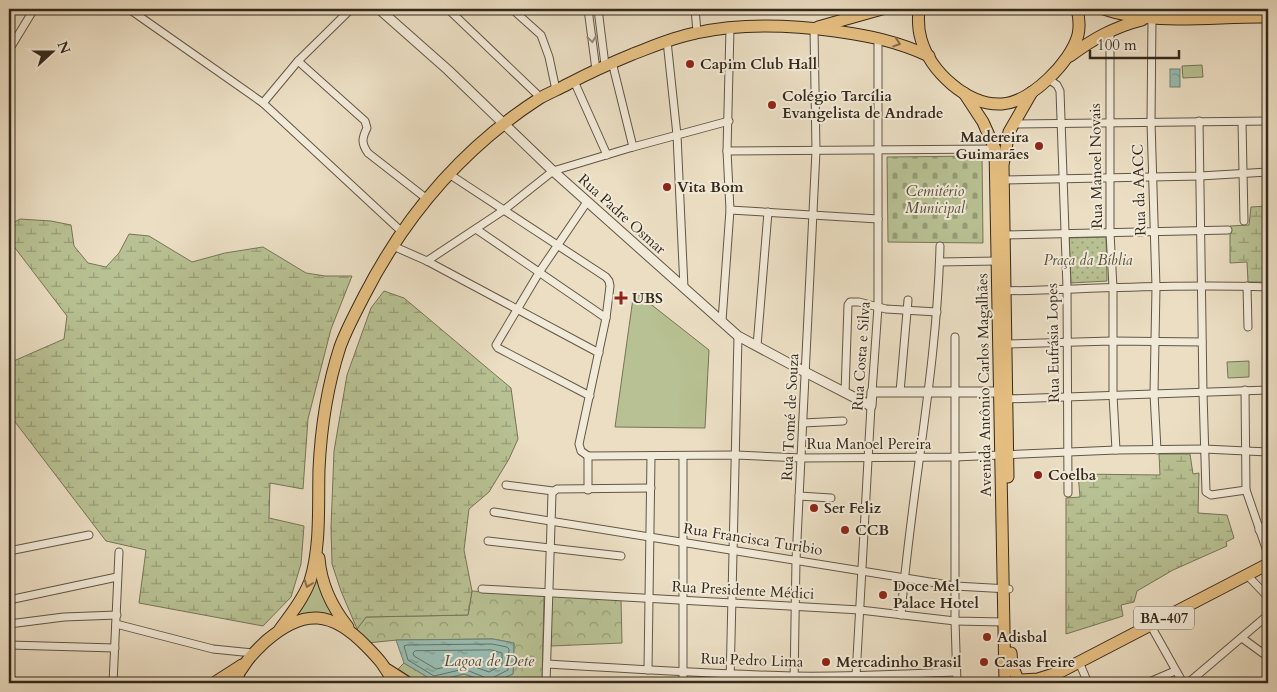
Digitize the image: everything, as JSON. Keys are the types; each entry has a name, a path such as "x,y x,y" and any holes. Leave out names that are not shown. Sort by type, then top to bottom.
{"main road":[{"path":"814,28 879,9"},
{"path":"919,9 918,24 921,40 942,75 964,93 988,103 1004,104 1032,92 1066,58 1094,39 1126,24 1159,15"},
{"path":"1066,58 1078,35 1079,21 1077,9"},
{"path":"1104,9 1128,16 1240,12 1268,17"},
{"path":"214,683 243,664 280,629 302,598 313,569 317,536 320,454 326,397 341,344 368,289 393,246 427,198 449,174 505,125 541,98 604,66 667,41 697,32 730,28 814,28 895,42 929,56"},
{"name":"Avenida Antônio Carlos Magalhães","path":"1020,681 1011,660 1006,589 1001,291 1004,235 1004,152 1012,124 1032,92"},
{"name":"Avenida Antônio Carlos Magalhães","path":"964,93 983,122 995,149 997,261 1006,344 1003,396"},
{"path":"317,536 323,583 330,601 350,630 388,670 408,683"},
{"name":"BA-407","path":"1060,672 1268,564"},
{"name":"Avenida Antônio Carlos Magalhães","path":"1006,589 1003,622 1006,683"},
{"path":"280,629 301,620 312,618 329,620 350,630"},
{"path":"234,683 243,664"},
{"path":"388,670 393,683"},
{"path":"1006,683 1038,679 1060,672"},
{"path":"1046,683 1060,672"}],"street":[{"path":"9,50 34,9"},
{"path":"129,9 139,12 263,103 402,232"},
{"path":"263,103 298,61 351,9"},
{"name":"Rua Padre Osmar","path":"379,9 448,70 552,171 738,336 871,406"},
{"path":"448,9 541,98"},
{"path":"512,9 541,35 549,57 556,90"},
{"path":"695,9 697,32"},
{"path":"604,66 598,12 586,10 604,66 633,147"},
{"name":"Rua da AACC","path":"1157,450 1154,394 1155,232 1151,122 1159,15"},
{"path":"722,322 730,210 727,151 730,28"},
{"name":"Rua Tomé de Souza","path":"794,680 796,560 816,152 814,28"},
{"name":"Rua Manoel Novais","path":"1110,31 1110,233 1113,287 1112,341 1116,450"},
{"name":"Rua Costa e Silva","path":"854,678 860,610 878,307 878,38"},
{"path":"667,41 677,136 684,288"},
{"path":"298,61 365,121 367,128 362,138 368,153 427,198"},
{"name":"Rua Eufrásia Lopes","path":"1048,78 1059,89 1061,122 1062,179 1066,233 1068,493"},
{"path":"574,81 608,155"},
{"path":"427,262 504,210 552,171 729,121"},
{"path":"1199,121 1206,492 1211,495 1246,490"},
{"path":"1012,124 1268,121"},
{"path":"1242,122 1244,221"},
{"path":"727,151 816,152 878,149 995,149"},
{"path":"1004,180 1153,178 1268,172"},
{"path":"449,174 608,278 610,286 606,318 579,444 581,451 588,456 588,490"},
{"path":"587,202 540,271 496,342 498,348 590,396"},
{"path":"730,210 878,219"},
{"path":"757,346 768,212"},
{"path":"476,229 606,318"},
{"path":"1004,235 1228,230"},
{"path":"393,246 599,353"},
{"path":"902,615 904,578 921,457 937,312 940,246"},
{"path":"940,262 997,261"},
{"path":"1247,286 1248,327"},
{"path":"1001,291 1113,287 1268,287"},
{"path":"900,392 908,300"},
{"path":"845,392 848,305 852,301 907,311 937,312"},
{"path":"730,683 738,336"},
{"path":"955,338 955,621 957,683"},
{"path":"1006,344 1112,341 1202,342"},
{"path":"1245,390 1246,490 1258,530 1268,554"},
{"path":"872,392 955,391 1003,396 1068,397 1268,390"},
{"path":"803,423 843,421"},
{"name":"Rua Manoel Pereira","path":"588,456 736,455 801,458 955,458 1116,450 1268,452"},
{"path":"648,670 651,456"},
{"path":"682,683 683,456"},
{"path":"506,485 555,490 651,488"},
{"path":"546,683 551,521 555,490"},
{"path":"799,496 831,498"},
{"name":"Rua Francisca Turibio","path":"494,512 955,586 1006,589"},
{"path":"1258,530 1268,524"},
{"path":"9,551 89,535"},
{"path":"488,542 621,556"},
{"path":"114,683 119,552"},
{"path":"1247,575 1268,597"},
{"path":"9,600 117,577"},
{"name":"Rua Presidente Médici","path":"482,589 860,610 955,621 1003,622"},
{"path":"9,624 64,617 117,615"},
{"path":"1188,683 1268,615"},
{"path":"116,624 213,649 254,653"},
{"path":"1151,626 1183,683"},
{"path":"1242,638 1268,657"},
{"path":"9,645 115,648"},
{"path":"1079,662 1088,683"},
{"name":"Rua Pedro Lima","path":"546,664 731,673 794,680 956,672"},
{"path":"1147,683 1175,671"},
{"path":"1265,683 1268,680"}],"green space":[{"path":"1202,65 1203,77 1183,78 1182,66"},
{"name":"Cemitério Municipal","path":"982,156 983,243 888,242 887,157"},
{"path":"1268,206 1268,282 1248,282 1247,262 1230,263 1230,226 1249,225 1251,207"},
{"path":"20,219 51,221 71,225 74,246 88,263 106,267 119,253 129,234 149,236 192,262 225,253 263,247 306,273 325,276 352,276 331,329 308,419 303,489 270,483 269,518 304,526 301,564 291,597 263,626 139,603 146,550 106,541 9,414 9,363 64,339 67,316 9,240 9,225"},
{"name":"Praça da Bíblia","path":"1106,237 1107,281 1071,283 1069,238"},
{"path":"384,291 404,298 511,388 518,439 509,459 489,492 469,509 464,550 472,591 468,615 366,617 357,629 332,564 331,528 334,451 347,375 371,308"},
{"path":"634,291 709,350 705,428 615,427"},
{"path":"1249,361 1249,377 1228,378 1227,362"},
{"path":"1159,454 1190,454 1193,474 1199,473 1198,513 1227,515 1234,538 1226,542 1227,546 1173,570 1137,591 1134,602 1121,605 1123,616 1066,634 1066,498 1080,497 1078,474 1160,475"},
{"path":"315,572 339,621 292,620"},
{"path":"472,591 544,596 542,683 492,683 513,674 514,643 493,639 397,640 367,643 357,629 366,617 468,615"},
{"path":"551,596 621,600 622,643 551,646"},
{"path":"404,663 434,681 464,674 488,683 420,683 398,669"}],"water":[{"path":"1170,69 1180,69 1180,87 1170,87"},
{"name":"Lagoa de Dete","path":"493,639 514,643 513,674 492,683 464,674 434,681 404,663 396,640"}],"place":[{"name":"Capim Club Hall","path":"690,64"},
{"name":"Colégio Tarcília Evangelista de Andrade","path":"772,105"},
{"name":"Madereira Guimarães","path":"1039,146"},
{"name":"Vita Bom","path":"667,187"},
{"name":"UBS","path":"621,298"},
{"name":"Coelba","path":"1038,475"},
{"name":"Ser Feliz","path":"814,508"},
{"name":"CCB","path":"845,530"},
{"name":"Doce Mel Palace Hotel","path":"883,595"},
{"name":"Adisbal","path":"987,637"},
{"name":"Mercadinho Brasil","path":"826,662"},
{"name":"Casas Freire","path":"984,662"}]}
